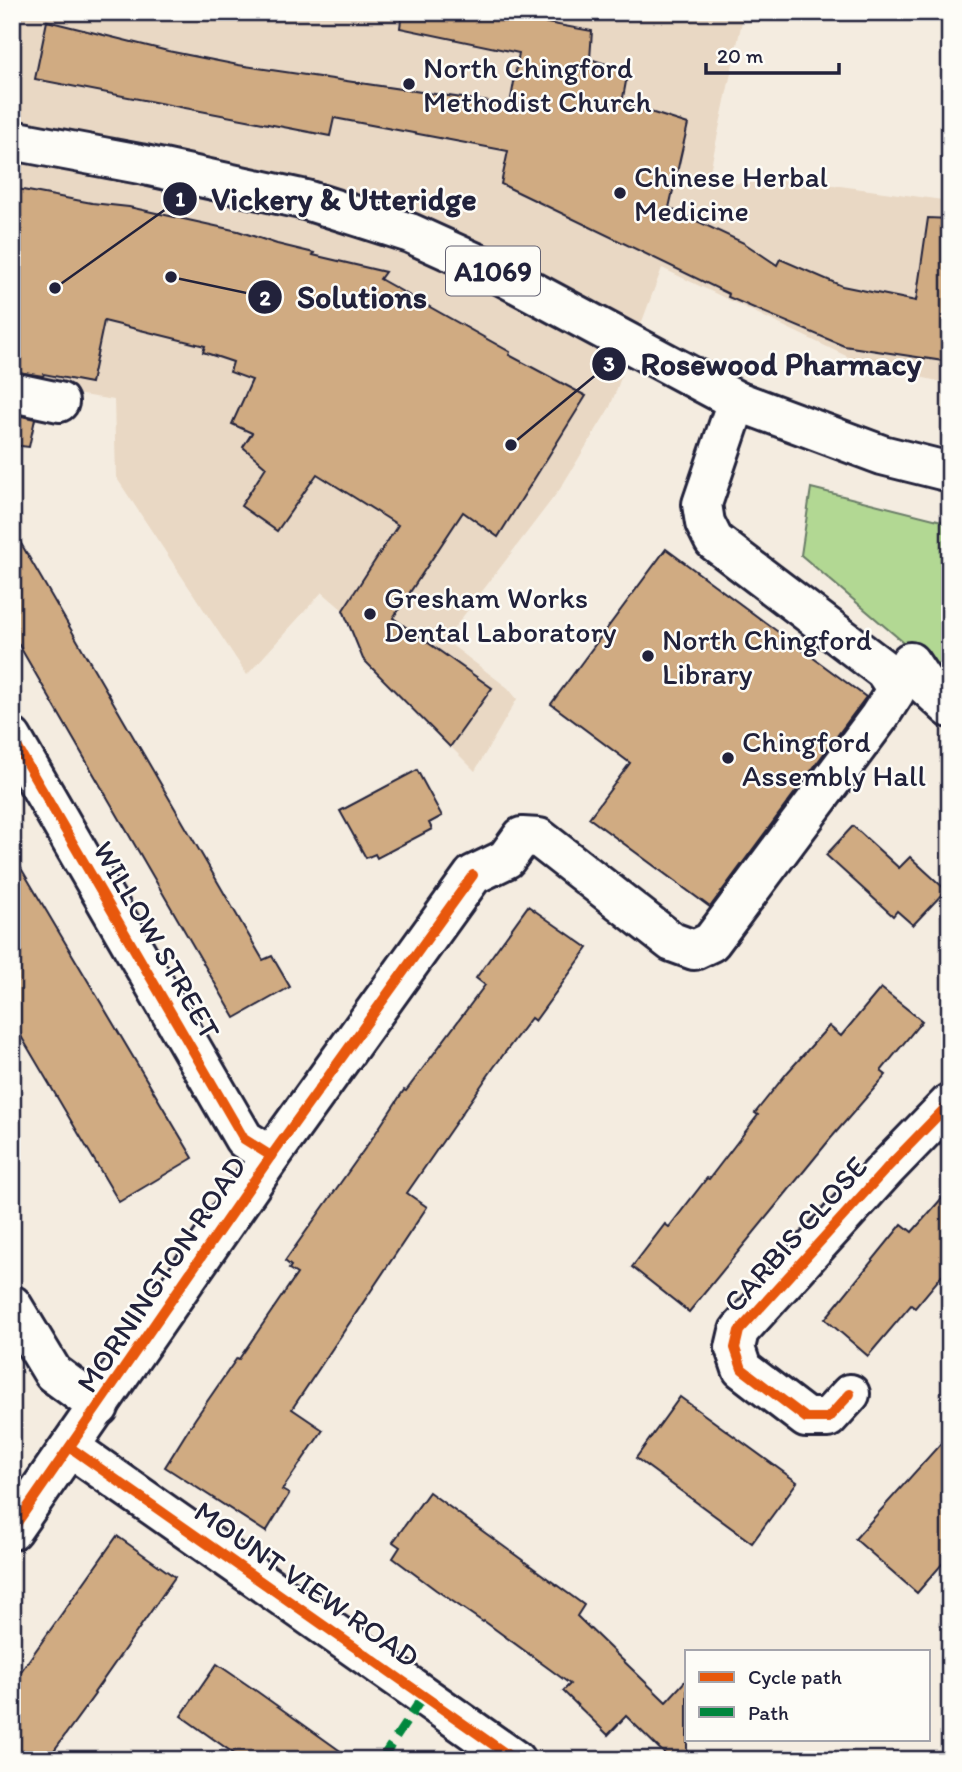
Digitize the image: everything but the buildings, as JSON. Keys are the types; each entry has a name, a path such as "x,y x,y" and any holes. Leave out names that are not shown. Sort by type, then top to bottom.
{"street":[{"name":"A1069","path":"12,141 140,164 306,200 410,233 506,278 737,401 882,455 950,472"},
{"path":"12,392 59,402"},
{"name":"MORNINGTON ROAD","path":"12,1530 271,1156 473,875 506,859 522,837 539,838 672,942 694,950 711,942 879,717 895,692 884,670 714,541 705,523 702,504 737,401"},
{"path":"911,662 926,686 950,708"},
{"name":"WILLOW STREET","path":"12,738 244,1139 271,1156"},
{"name":"CARBIS CLOSE","path":"850,1394 828,1418 806,1418 742,1369 735,1348 739,1331 858,1199 950,1103"},
{"path":"12,1305 53,1373 99,1407"},
{"name":"MOUNT VIEW ROAD","path":"71,1448 514,1760"}],"shaded area":[{"path":"12,12 744,12 707,185 796,180 950,201 950,384 861,363 662,268 610,407 560,489 445,640 508,688 517,699 475,771 363,659 343,610 322,592 247,675 116,477 114,400 12,384"}],"green space":[{"path":"811,488 950,523 950,682 801,555"}],"marked path":[{"path":"381,1760 424,1695"}],"cycle path":[{"path":"12,738 244,1139 271,1156"},
{"path":"12,1530 271,1156 473,875"},
{"path":"850,1394 828,1418 806,1418 742,1369 735,1348 739,1331 886,1169 950,1103"},
{"path":"71,1448 515,1760"}],"place":[{"name":"North Chingford Methodist Church","path":"409,84"},
{"name":"Chinese Herbal Medicine","path":"620,193"},
{"name":"Solutions","path":"171,277"},
{"name":"Vickery & Utteridge","path":"55,288"},
{"name":"Rosewood Pharmacy","path":"511,445"},
{"name":"Gresham Works Dental Laboratory","path":"370,614"},
{"name":"North Chingford Library","path":"648,656"},
{"name":"Chingford Assembly Hall","path":"728,758"}]}
